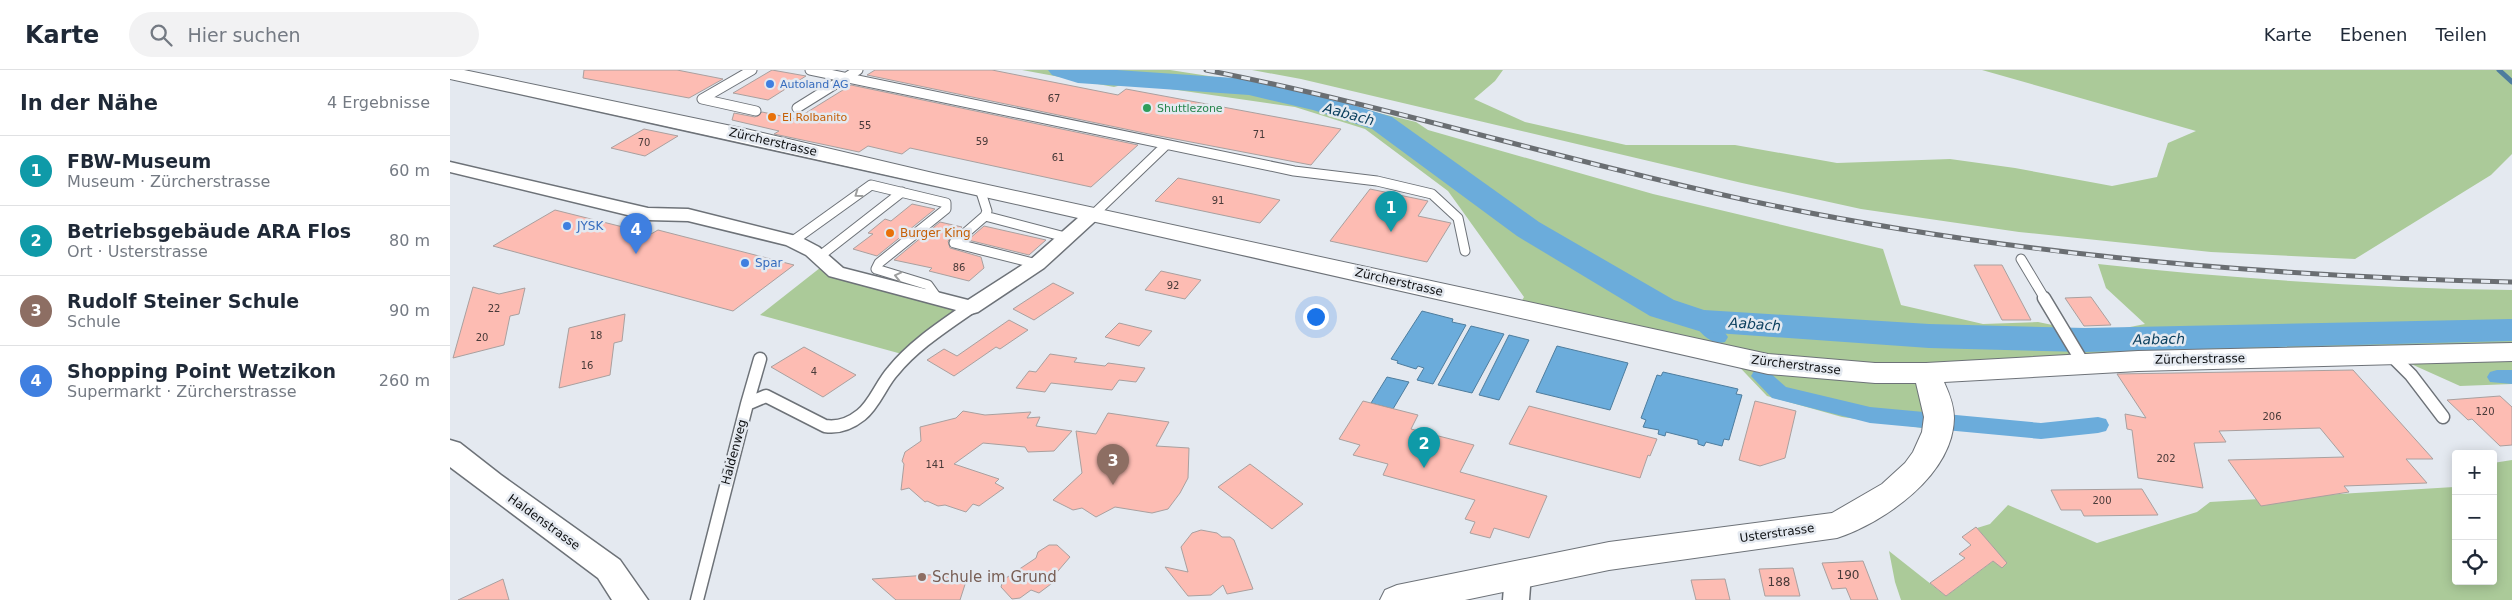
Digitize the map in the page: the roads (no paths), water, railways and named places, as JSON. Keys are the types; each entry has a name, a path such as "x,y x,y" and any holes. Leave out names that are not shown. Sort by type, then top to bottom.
{"main road":[{"name":"Zürcherstrasse","path":"450,73 746,136 980,190 1768,364 1866,373 1926,373 2079,356 2391,355 2512,352"},
{"name":"Usterstrasse","path":"1398,600 1517,587 1609,556 1836,525 1868,510 1908,482 1929,453 1939,422 1926,373"}],"street":[{"path":"450,167 648,214 688,215 794,241 808,246 820,256 825,264 836,272 971,307 1037,264 1069,238 1094,214"},
{"name":"Haldenstrasse","path":"450,451 490,483 609,569 630,600"}],"lane":[{"path":"752,70 702,99 756,111"},
{"path":"810,70 1294,171 1377,181 1432,194 1458,218 1465,251"},
{"path":"797,108 858,70"},
{"path":"1094,214 1166,145"},
{"path":"794,241 871,184 946,203 946,209 879,263 876,269 928,285 938,299"},
{"path":"980,190 988,211 986,216 954,243 1037,264"},
{"path":"820,256 902,192"},
{"path":"986,216 1069,238"},
{"path":"2021,259 2079,356"},
{"name":"Haldenweg","path":"697,600 747,404 766,396 782,402 815,423 830,427 850,423 862,416 876,397 886,378 939,329 971,307"},
{"path":"2391,355 2411,375 2443,417"},
{"path":"747,404 760,359"}],"water":[{"path":"1422,311 1453,319 1452,322 1466,325 1433,384 1417,380 1424,368 1418,366 1416,369 1391,359"},
{"path":"1471,326 1504,334 1472,393 1438,385"},
{"path":"1509,335 1529,340 1499,400 1479,395"},
{"path":"1557,346 1628,363 1610,410 1536,392"},
{"path":"1663,372 1738,389 1736,394 1742,395 1729,440 1724,439 1722,446 1706,442 1704,446 1698,444 1698,440 1666,432 1665,436 1658,434 1659,430 1643,427 1646,420 1641,418 1657,375 1661,376"},
{"path":"1387,377 1409,382 1393,409 1371,403"}],"waterway":[{"name":"Aabach","path":"1061,70 1078,75 1249,87 1321,104 1382,123 1477,194 1528,229 1662,308 1702,321 1929,336 2085,340 2512,330"},
{"path":"2499,70 2512,82"},
{"path":"1702,321 1718,337"},
{"path":"1761,376 1779,393 1870,415 2041,431 2098,425"},
{"path":"2497,377 2512,377"}],"railway":[{"path":"1206,70 1343,100 1683,186 1845,219 1939,235 2129,259 2225,268 2416,279 2512,282"}],"place":[{"name":"Autoland AG","path":"770,84"},
{"name":"Shuttlezone","path":"1147,108"},
{"name":"El Rolbanito","path":"772,117"},
{"name":"JYSK","path":"567,226"},
{"name":"FBW-Museum","path":"1391,232"},
{"name":"Burger King","path":"890,233"},
{"name":"Shopping Point Wetzikon","path":"636,254"},
{"name":"Spar","path":"745,263"},
{"name":"Betriebsgebäude ARA Flos","path":"1424,468"},
{"name":"Rudolf Steiner Schule","path":"1113,485"},
{"name":"Schule im Grund","path":"922,577"}]}
